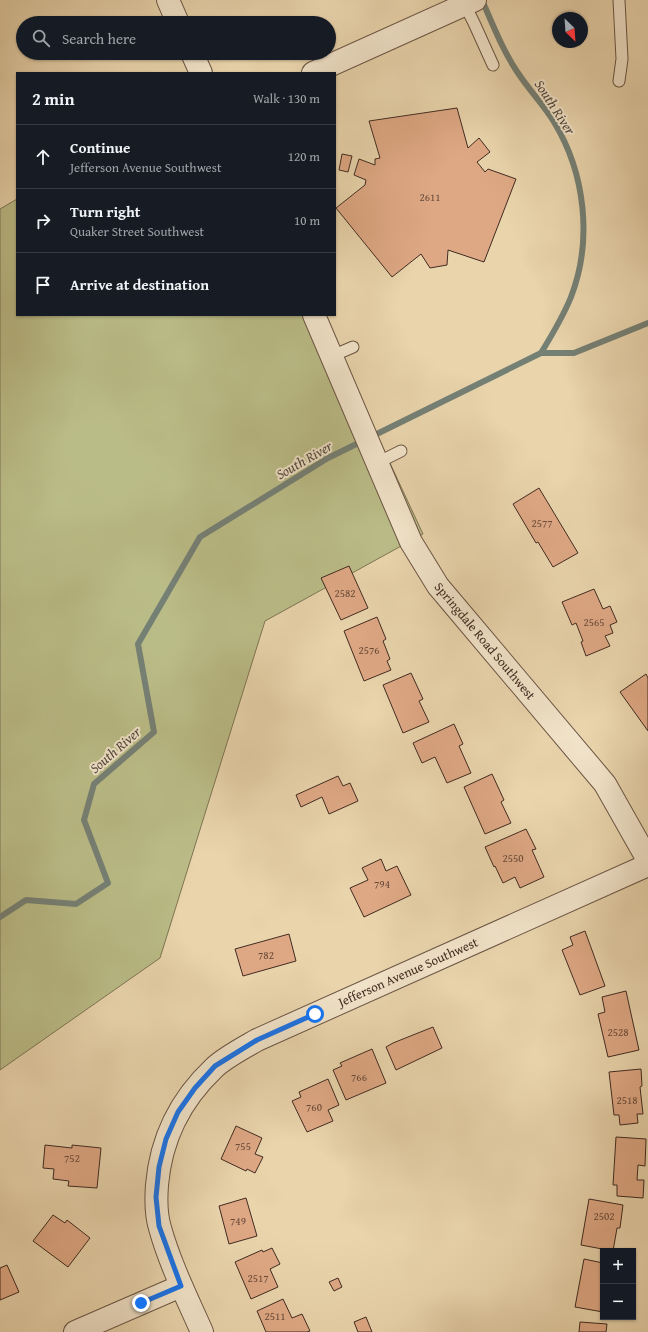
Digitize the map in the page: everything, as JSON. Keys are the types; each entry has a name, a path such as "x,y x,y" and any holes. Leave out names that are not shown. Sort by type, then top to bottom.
{"street":[{"path":"168,0 175,16"},
{"path":"315,72 470,2"},
{"path":"195,60 201,72"},
{"name":"Springdale Road Southwest","path":"314,316 411,542 438,586 605,784 648,860"},
{"name":"Jefferson Avenue Southwest","path":"202,1332 181,1286 159,1226 156,1197 159,1167 166,1139 178,1112 195,1088 215,1066 257,1040 648,865"},
{"path":"75,1332 181,1286"}],"lane":[{"path":"619,0 622,59 619,81"},
{"path":"470,2 474,23 493,65"},
{"path":"332,356 353,347"},
{"path":"377,463 401,450"}],"green space":[{"path":"16,200 16,316 321,316 423,534 265,621 160,958 0,1070 0,209"}],"building":[{"path":"457,108 468,148 479,138 490,152 477,162 485,172 488,169 516,179 484,262 448,250 447,265 430,268 421,254 392,277 336,208 365,185 366,180 354,175 359,159 375,165 375,159 380,158 369,121"},
{"path":"342,154 352,156 348,172 339,170"},
{"path":"539,488 578,553 553,567 538,542 536,543 513,504"},
{"path":"349,566 368,608 341,620 321,578"},
{"path":"594,589 603,609 610,606 617,622 610,625 613,633 605,636 610,646 586,656 581,642 583,641 576,623 572,625 562,602"},
{"path":"377,617 386,639 383,641 390,659 387,661 391,670 364,681 344,631"},
{"path":"411,673 423,699 419,701 429,722 403,733 383,685"},
{"path":"646,674 648,678 648,731 620,692"},
{"path":"454,724 463,744 459,746 471,773 447,783 435,757 422,763 413,743"},
{"path":"492,774 504,800 501,802 511,823 485,834 464,787"},
{"path":"338,776 343,786 350,783 358,801 329,814 322,797 301,807 296,795"},
{"path":"526,829 536,849 532,850 544,877 520,888 515,877 503,883 485,847"},
{"path":"381,859 386,871 397,866 411,895 364,917 350,888 368,880 362,868"},
{"path":"585,931 605,986 580,995 562,950 573,945 570,937"},
{"path":"289,934 296,961 243,976 235,949"},
{"path":"626,991 639,1050 608,1057 598,1014 605,1012 602,997"},
{"path":"433,1027 442,1048 396,1070 386,1047"},
{"path":"372,1049 386,1083 346,1100 333,1070 342,1066 340,1063"},
{"path":"641,1069 642,1086 640,1087 643,1114 637,1114 638,1123 620,1125 619,1115 614,1115 609,1072"},
{"path":"328,1079 339,1105 328,1110 333,1121 307,1132 292,1101 301,1097 299,1092"},
{"path":"236,1126 262,1138 255,1154 263,1157 255,1173 247,1169 246,1171 221,1159"},
{"path":"616,1137 646,1139 645,1166 638,1165 637,1180 644,1180 643,1198 617,1196 617,1185 613,1185"},
{"path":"45,1145 72,1148 72,1145 101,1148 97,1188 68,1186 69,1181 53,1179 54,1169 43,1168"},
{"path":"246,1198 257,1236 229,1244 219,1206"},
{"path":"589,1199 623,1205 620,1228 617,1228 614,1248 600,1249 581,1245"},
{"path":"53,1215 65,1223 67,1220 90,1238 68,1267 33,1241"},
{"path":"272,1248 280,1264 270,1269 278,1287 251,1299 235,1262 262,1250 263,1252"},
{"path":"584,1259 600,1262 600,1311 575,1307"},
{"path":"7,1265 19,1292 0,1300 0,1268"},
{"path":"338,1278 342,1287 334,1291 329,1282"},
{"path":"283,1299 292,1318 302,1314 310,1331 266,1332 257,1311"},
{"path":"366,1317 372,1332 358,1332 354,1322"},
{"path":"580,1322 607,1324 606,1332 579,1332"}],"waterway":[{"name":"South River","path":"0,917 26,900 76,904 108,883 84,820 94,784 154,732 138,644 200,537 328,458 541,353 561,319 571,297 578,275 582,253 582,207 579,185 565,142 550,116 513,65 498,38 482,0"},
{"path":"541,353 574,353 648,323"}],"route":[{"path":"141,1303 181,1286 159,1226 156,1197 159,1167 166,1139 178,1112 195,1088 215,1066 257,1040 315,1014"}]}
